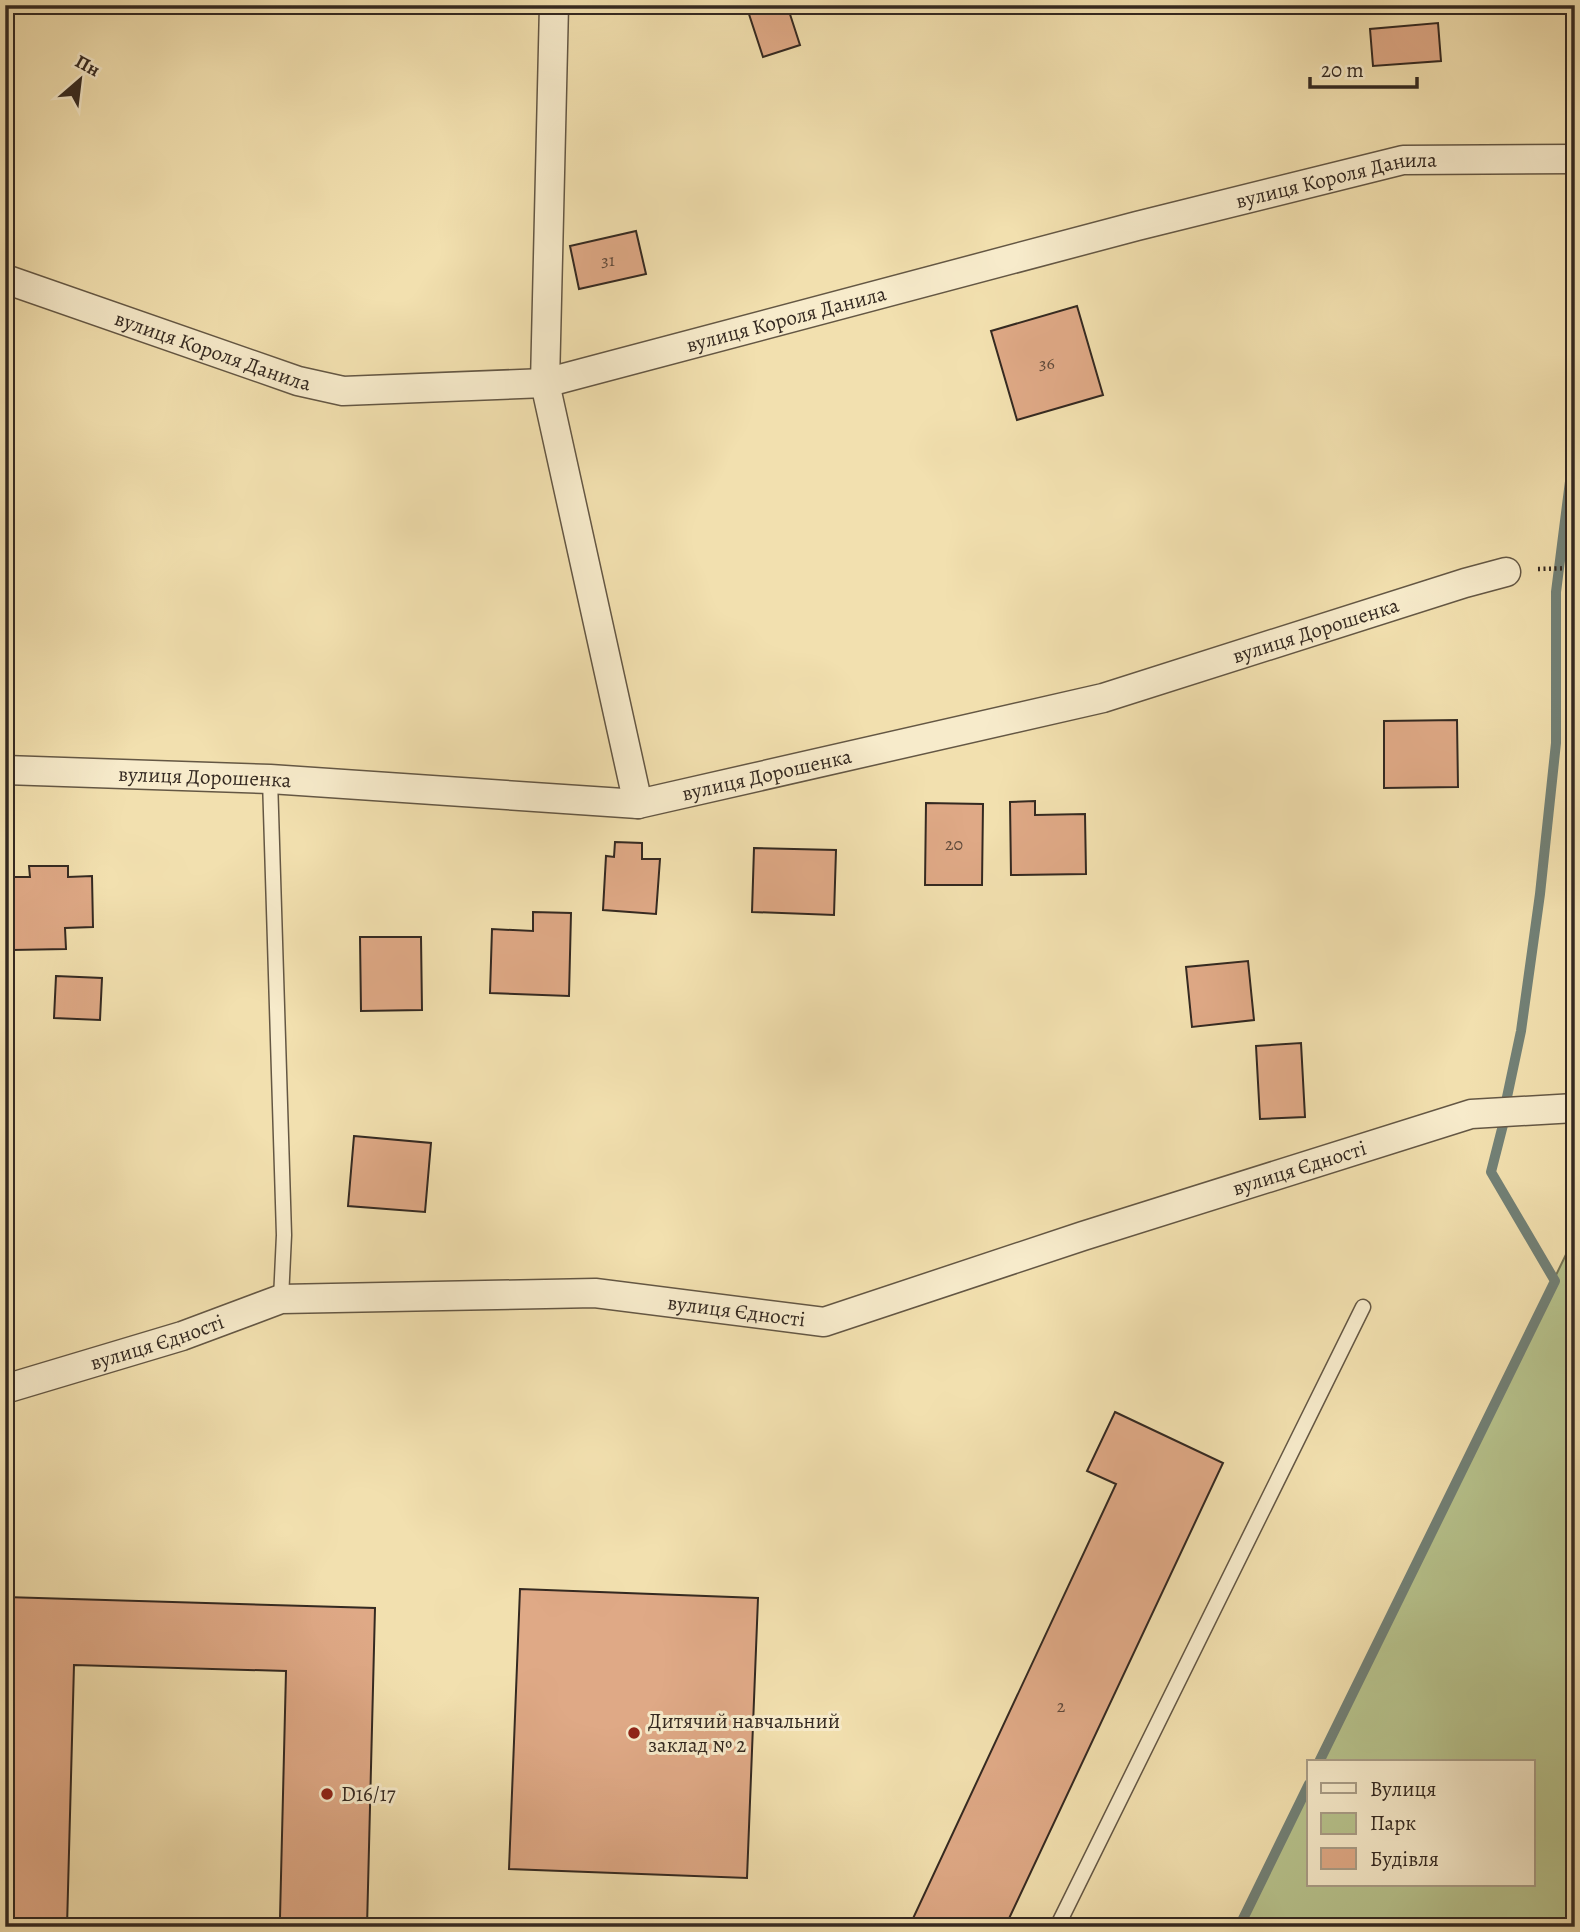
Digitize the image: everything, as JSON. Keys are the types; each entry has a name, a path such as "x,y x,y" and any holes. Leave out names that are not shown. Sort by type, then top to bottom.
{"street":[{"path":"554,5 545,383 638,804"},
{"name":"вулиця Короля Данила","path":"5,279 298,381 343,391 545,383 1137,226 1403,160 1575,159"},
{"name":"вулиця Дорошенка","path":"5,770 270,779 638,804 1103,698 1506,572"},
{"name":"вулиця Єдності","path":"5,1389 182,1336 281,1299 596,1293 824,1322 1083,1236 1471,1114 1575,1108"}],"lane":[{"path":"270,779 284,1235 281,1299"},
{"path":"1057,1927 1363,1307"}],"path":[{"path":"1546,568 1572,568"}],"green space":[{"path":"1575,1236 1575,1927 1239,1927 1307,1788 1307,1886 1534,1886 1534,1760 1320,1760"}],"building":[{"path":"746,5 787,5 800,45 763,57"},
{"path":"1438,23 1441,61 1373,66 1370,29"},
{"path":"636,231 646,274 579,289 570,246"},
{"path":"1077,306 1103,395 1017,420 991,331"},
{"path":"1457,720 1458,787 1384,788 1384,721"},
{"path":"1035,801 1035,815 1085,814 1086,874 1011,875 1010,802"},
{"path":"926,803 983,804 982,885 925,885"},
{"path":"615,842 642,843 642,859 660,859 656,914 603,910 606,856 614,857"},
{"path":"754,848 836,850 834,915 752,912"},
{"path":"29,866 68,866 68,877 92,876 93,927 65,928 66,949 12,950 10,877 30,877"},
{"path":"533,912 571,913 569,996 490,993 492,929 533,931"},
{"path":"360,937 421,937 422,1010 361,1011"},
{"path":"1248,961 1254,1020 1192,1027 1186,967"},
{"path":"56,976 102,978 100,1020 54,1018"},
{"path":"1301,1043 1305,1117 1260,1119 1256,1046"},
{"path":"354,1136 431,1143 425,1212 348,1206"},
{"path":"1115,1412 1223,1463 1005,1927 909,1927 1116,1484 1087,1471"},
{"name":"Дитячий навчальний заклад № 2","path":"520,1589 758,1598 747,1878 509,1869"},
{"name":"D16/17","path":"5,1597 375,1608 367,1927 265,1927 265,1918 280,1918 286,1671 74,1665 67,1927 5,1927"}],"waterway":[{"path":"1507,1097 1521,1031 1540,894 1556,743 1556,592 1575,442"},
{"path":"1320,1760 1555,1281 1491,1172 1504,1121"},
{"path":"1239,1927 1307,1788"}],"place":[{"name":"Дитячий навчальний заклад № 2","path":"634,1733"},
{"name":"D16/17","path":"327,1794"}]}
